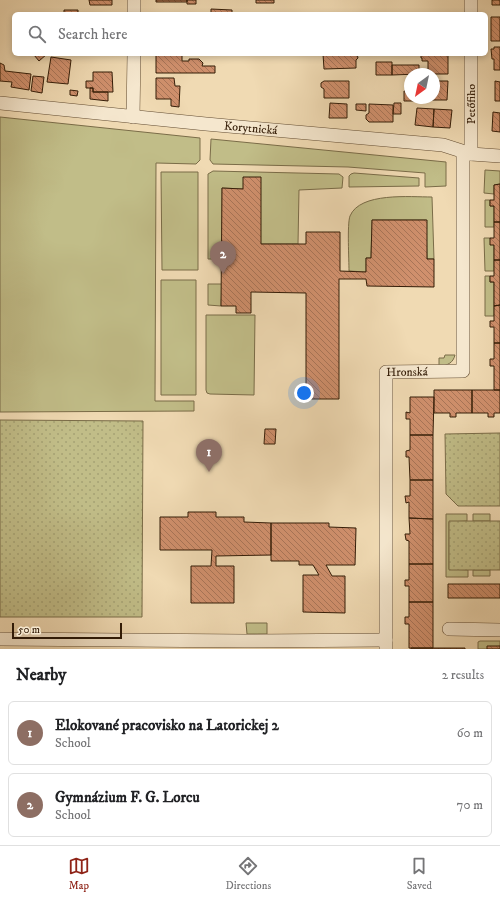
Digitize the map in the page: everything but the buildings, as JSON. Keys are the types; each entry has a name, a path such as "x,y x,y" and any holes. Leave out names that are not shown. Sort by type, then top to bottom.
{"street":[{"path":"134,0 134,12"},
{"path":"471,0 471,12"},
{"path":"133,117 134,56"},
{"name":"Petőfiho","path":"467,153 471,56"},
{"name":"Korytnická","path":"0,103 133,117 443,145 467,153 500,156"},
{"name":"Hronská","path":"386,644 386,372 463,371 467,153"},
{"path":"449,629 500,630"},
{"path":"0,640 249,645 386,644"}],"shaded area":[{"path":"0,117 200,138 200,160 196,164 156,163 155,401 194,401 194,411 0,412"},
{"path":"211,139 446,162 446,186 425,187 425,173 348,167 213,164 210,160"},
{"path":"485,170 500,171 500,184 494,185 494,194 484,193"},
{"path":"213,171 339,174 343,177 342,188 299,190 298,244 261,244 243,189 222,188 222,259 208,259 208,174"},
{"path":"161,172 198,172 198,270 162,270"},
{"path":"354,173 419,178 419,186 349,187 349,176"},
{"path":"432,197 434,259 427,259 426,220 372,220 371,258 366,258 366,272 349,271 349,220 355,208 375,199"},
{"path":"485,200 490,200 490,206 494,206 494,227 485,227"},
{"path":"484,238 490,238 494,245 494,271 485,271"},
{"path":"485,276 490,276 490,282 494,282 494,316 485,316"},
{"path":"161,280 196,280 196,395 161,395"},
{"path":"208,284 222,284 221,306 208,305"},
{"path":"206,315 255,315 254,395 207,393"},
{"path":"445,355 455,355 450,363 439,367 439,358 444,358"},
{"path":"0,420 143,421 142,617 0,617"},
{"path":"500,433 500,506 458,506 446,494 445,434"},
{"path":"446,514 467,514 467,521 449,522 449,569 468,570 468,577 446,577"},
{"path":"473,514 490,514 490,521 473,521"},
{"path":"449,521 500,521 500,570 449,570"},
{"path":"473,570 490,570 490,576 473,576"},
{"path":"246,623 267,623 267,634 247,634"},
{"path":"500,641 500,646 487,649 478,649 478,642"}],"place":[{"name":"Gymnázium F. G. Lorcu","path":"223,274"},
{"name":"Elokované pracovisko na Latorickej 2","path":"209,472"}]}
